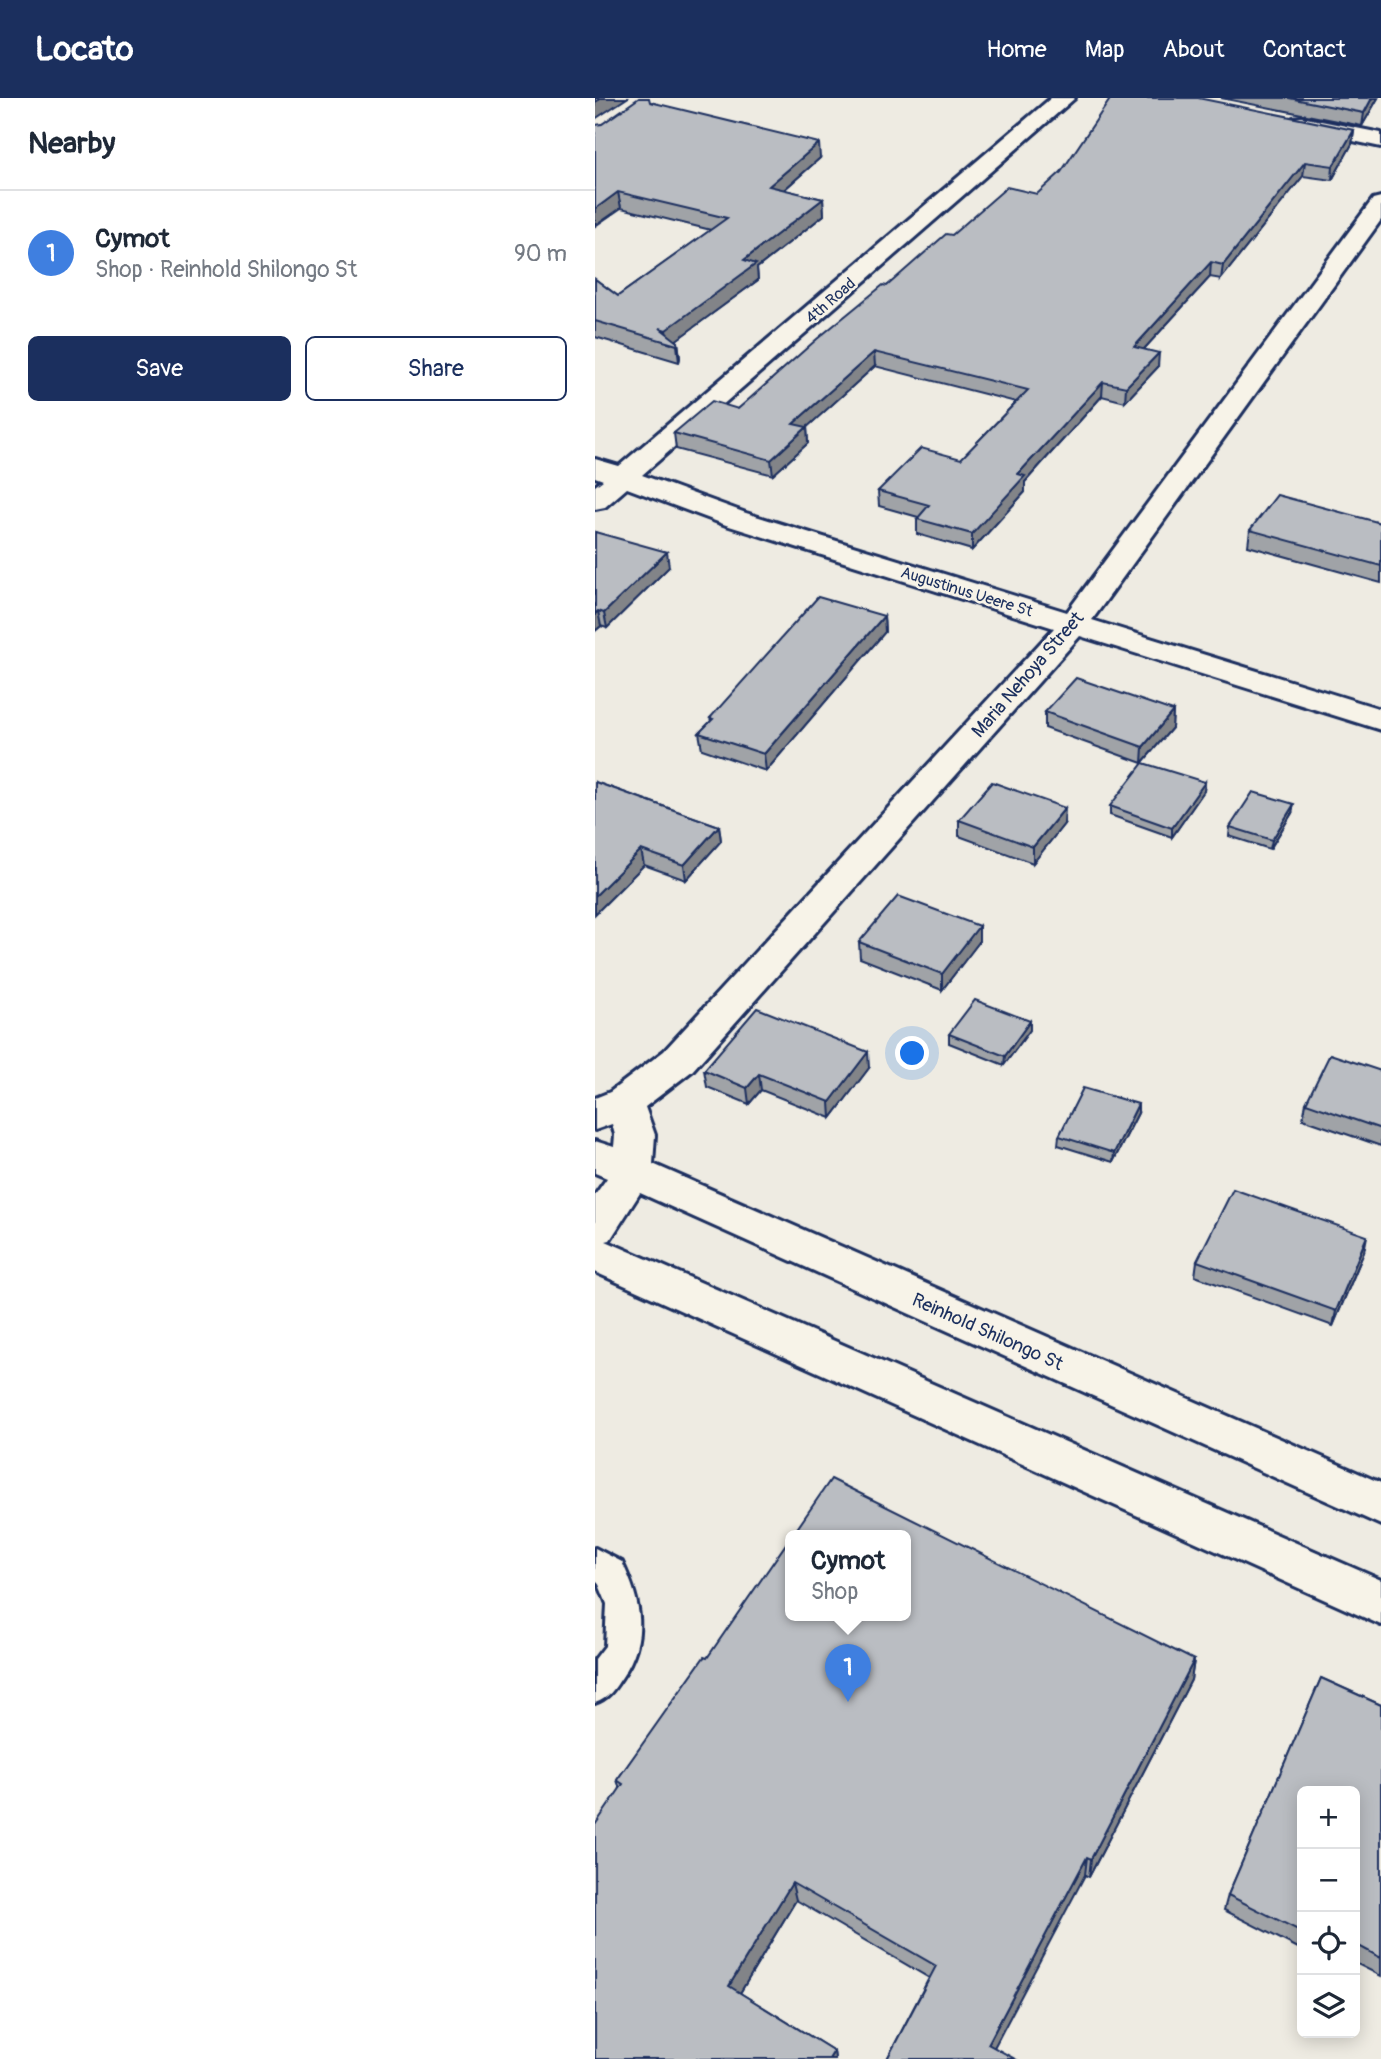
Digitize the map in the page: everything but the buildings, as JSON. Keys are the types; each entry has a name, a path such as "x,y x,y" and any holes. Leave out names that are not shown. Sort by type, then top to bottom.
{"street":[{"name":"4th Road","path":"595,501 1064,98"},
{"path":"1286,120 1381,140"},
{"name":"Maria Nehoya Street","path":"610,1108 678,1061 1074,624 1381,204"},
{"name":"Augustinus Ueere St","path":"595,467 736,519 1381,720"},
{"path":"595,1228 613,1165 635,1135 610,1108"},
{"name":"Reinhold Shilongo St","path":"613,1165 1381,1505"},
{"path":"595,1254 1381,1603"}],"lane":[{"path":"595,1563 611,1572 623,1604 621,1650 595,1687"}],"place":[{"name":"Cymot","path":"848,1702"}]}
